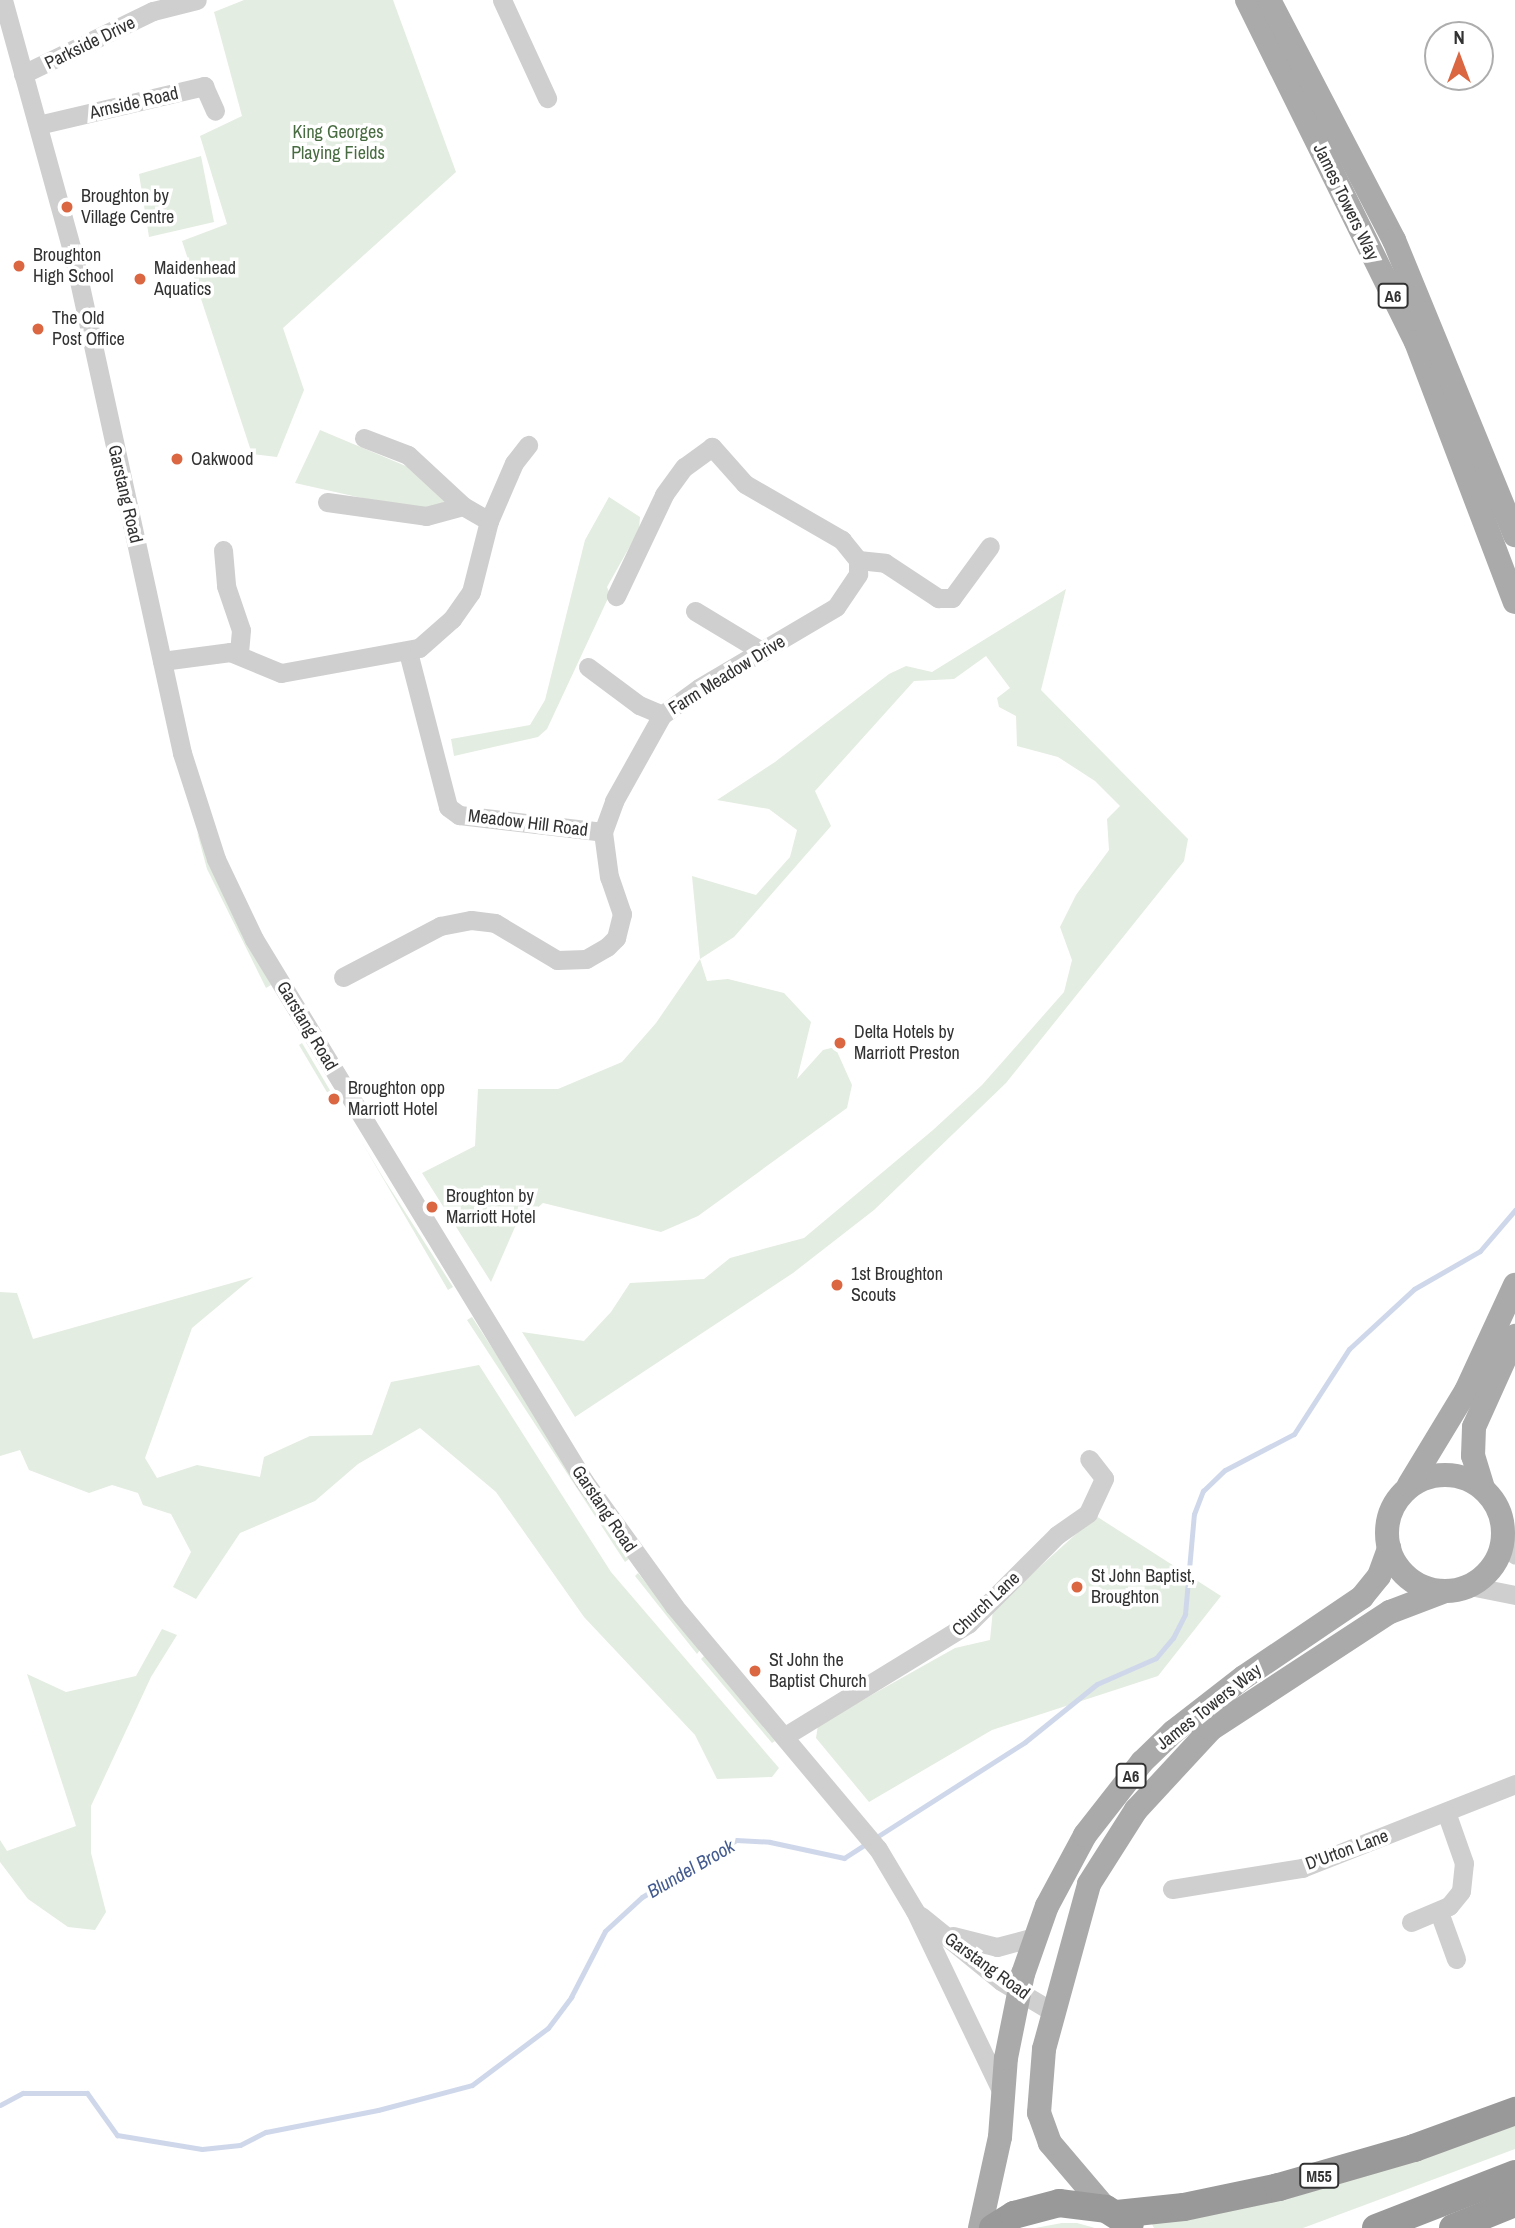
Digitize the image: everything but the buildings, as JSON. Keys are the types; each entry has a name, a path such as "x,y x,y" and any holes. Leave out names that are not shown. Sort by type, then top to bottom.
{"highway":[{"name":"M55","path":"1119,2217 1197,2205 1279,2187 1414,2148 1515,2111"},
{"path":"1376,2228 1515,2174"},
{"path":"993,2228 1036,2207 1059,2203 1119,2217"},
{"path":"1453,2228 1515,2203"},
{"path":"1494,2228 1515,2219"}],"main road":[{"name":"James Towers Way","path":"1247,0 1416,342 1515,602"},
{"name":"James Towers Way","path":"1269,0 1394,240 1515,535"},
{"name":"A6","path":"1470,1586 1444,1591 1409,1579 1389,1548 1391,1510 1466,1391 1515,1285"},
{"path":"1470,1586 1495,1563 1504,1531 1498,1507 1483,1488 1473,1456 1474,1427 1515,1336"},
{"path":"1406,1489 1428,1477 1453,1475 1483,1488"},
{"name":"James Towers Way","path":"1003,2095 1019,1991 1034,1937 1085,1835 1142,1762 1202,1708 1362,1597 1379,1576 1389,1548"},
{"name":"James Towers Way","path":"1053,2012 1085,1892 1136,1810 1184,1755 1232,1713 1291,1673 1390,1612 1444,1591"},
{"name":"A6","path":"1053,2012 1041,2068 1039,2113 1050,2143 1119,2217"},
{"name":"A6","path":"980,2228 996,2156 1003,2095"}],"street":[{"name":"Garstang Road","path":"3,0 74,258 162,661 198,808 216,859 254,939 584,1481 674,1606 878,1849 915,1911 1003,2095"},
{"name":"Parkside Drive","path":"23,75 153,11 197,0"},
{"path":"502,0 547,98"},
{"name":"Arnside Road","path":"38,125 204,86 215,111"},
{"path":"363,438 408,455 463,506 489,521"},
{"path":"162,661 239,653 281,673 377,653 408,652 452,619 471,592 489,521 514,464 528,445"},
{"path":"616,596 664,495 684,467 712,447 745,484 842,540 858,560 885,563 938,598 952,598 990,546"},
{"path":"327,502 426,516 463,506"},
{"path":"223,550 226,586 241,630 239,653"},
{"name":"Farm Meadow Drive","path":"603,832 614,801 662,715 699,688 836,607 858,574 858,560"},
{"path":"695,611 763,652"},
{"name":"Meadow Hill Road","path":"408,652 448,807 459,815 603,832"},
{"path":"587,667 639,705 662,715"},
{"path":"343,977 440,926 471,920 495,923 557,960 571,962 597,954 616,938 621,925 603,832"},
{"name":"Church Lane","path":"785,1736 968,1624 1057,1535 1088,1513 1104,1478 1088,1459"},
{"path":"1504,1531 1515,1555"},
{"path":"1470,1586 1515,1595"},
{"name":"D'Urton Lane","path":"1172,1889 1302,1868 1515,1784"},
{"path":"1411,1922 1439,1912 1456,1899 1465,1873 1446,1812"},
{"name":"Garstang Road","path":"915,1911 1019,1991 1053,2012"},
{"path":"1439,1912 1456,1959"},
{"path":"930,1924 987,1947 1034,1937"}],"green space":[{"name":"King Georges Playing Fields","path":"244,0 393,0 456,172 283,328 304,390 277,457 252,454 182,241 227,224 200,136 242,116 214,12"},
{"path":"201,156 214,222 149,237 139,174"},
{"path":"320,430 420,472 450,501 420,511 295,483"},
{"path":"609,497 640,517 639,530 607,587 610,594 547,729 538,737 454,756 451,739 530,725 545,700 585,540"},
{"path":"1066,589 1041,690 1188,839 1184,861 1006,1083 874,1210 793,1273 575,1417 522,1332 584,1341 611,1312 630,1283 704,1279 730,1258 804,1238 933,1130 982,1085 1064,992 1072,960 1060,927 1076,895 1109,850 1107,819 1120,806 1095,781 1058,757 1017,746 1016,716 999,707 997,698 1010,688 986,656 954,679 914,681 815,791 831,826 734,937 700,959 692,876 756,895 790,857 797,830 769,809 717,800 775,762 889,674 906,666 932,672"},
{"path":"197,832 271,985 266,988 207,869"},
{"path":"700,959 707,981 728,979 784,993 811,1022 797,1079 823,1050 835,1047 852,1085 847,1108 698,1216 661,1232 543,1203 515,1227 491,1282 422,1173 475,1146 478,1089 558,1089 622,1062 656,1023"},
{"path":"302,1043 331,1092 328,1094 299,1045"},
{"path":"360,1139 384,1179 453,1287 448,1290"},
{"path":"253,1277 192,1328 145,1458 157,1478 197,1465 260,1477 264,1457 310,1436 372,1435 391,1382 479,1365 611,1572 779,1768 772,1777 717,1779 695,1735 584,1617 496,1492 420,1428 358,1464 315,1501 240,1533 196,1599 173,1587 191,1552 171,1514 143,1505 138,1493 112,1485 89,1493 29,1470 20,1450 0,1456 0,1292 17,1293 33,1339"},
{"path":"472,1317 629,1559 625,1562 467,1320"},
{"path":"1096,1516 1221,1596 1158,1676 992,1730 869,1802 816,1738 818,1725 955,1648 990,1640 993,1609"},
{"path":"638,1573 700,1650 697,1654 635,1576"},
{"path":"162,1629 177,1635 151,1677 91,1806 91,1853 106,1912 95,1930 68,1927 28,1899 0,1862 0,1840 7,1851 76,1826 27,1674 66,1692 136,1676"},
{"path":"704,1656 775,1741 772,1743 701,1659"},
{"path":"1515,2121 1515,2149 1303,2228 1154,2228 1146,2213"},
{"path":"1077,2223 1095,2228 1035,2228"}],"waterway":[{"name":"Blundel Brook","path":"875,1838 1025,1742 1097,1684 1156,1658 1173,1638 1185,1614 1194,1514 1203,1491 1225,1470 1294,1434 1349,1349 1414,1289 1480,1251 1515,1210"},
{"name":"Blundel Brook","path":"0,2105 23,2093 87,2093 117,2135 202,2149 240,2145 266,2132 378,2110 472,2085 548,2028 571,1997 605,1931 642,1897 736,1840 770,1842 844,1858 867,1843"}],"place":[{"name":"Broughton by Village Centre","path":"67,207"},
{"name":"Broughton High School","path":"19,266"},
{"name":"Maidenhead Aquatics","path":"140,279"},
{"name":"The Old Post Office","path":"38,329"},
{"name":"Oakwood","path":"177,459"},
{"name":"Delta Hotels by Marriott Preston","path":"840,1043"},
{"name":"Broughton opp Marriott Hotel","path":"334,1099"},
{"name":"Broughton by Marriott Hotel","path":"432,1207"},
{"name":"1st Broughton Scouts","path":"837,1285"},
{"name":"St John Baptist, Broughton","path":"1077,1587"},
{"name":"St John the Baptist Church","path":"755,1671"}]}
